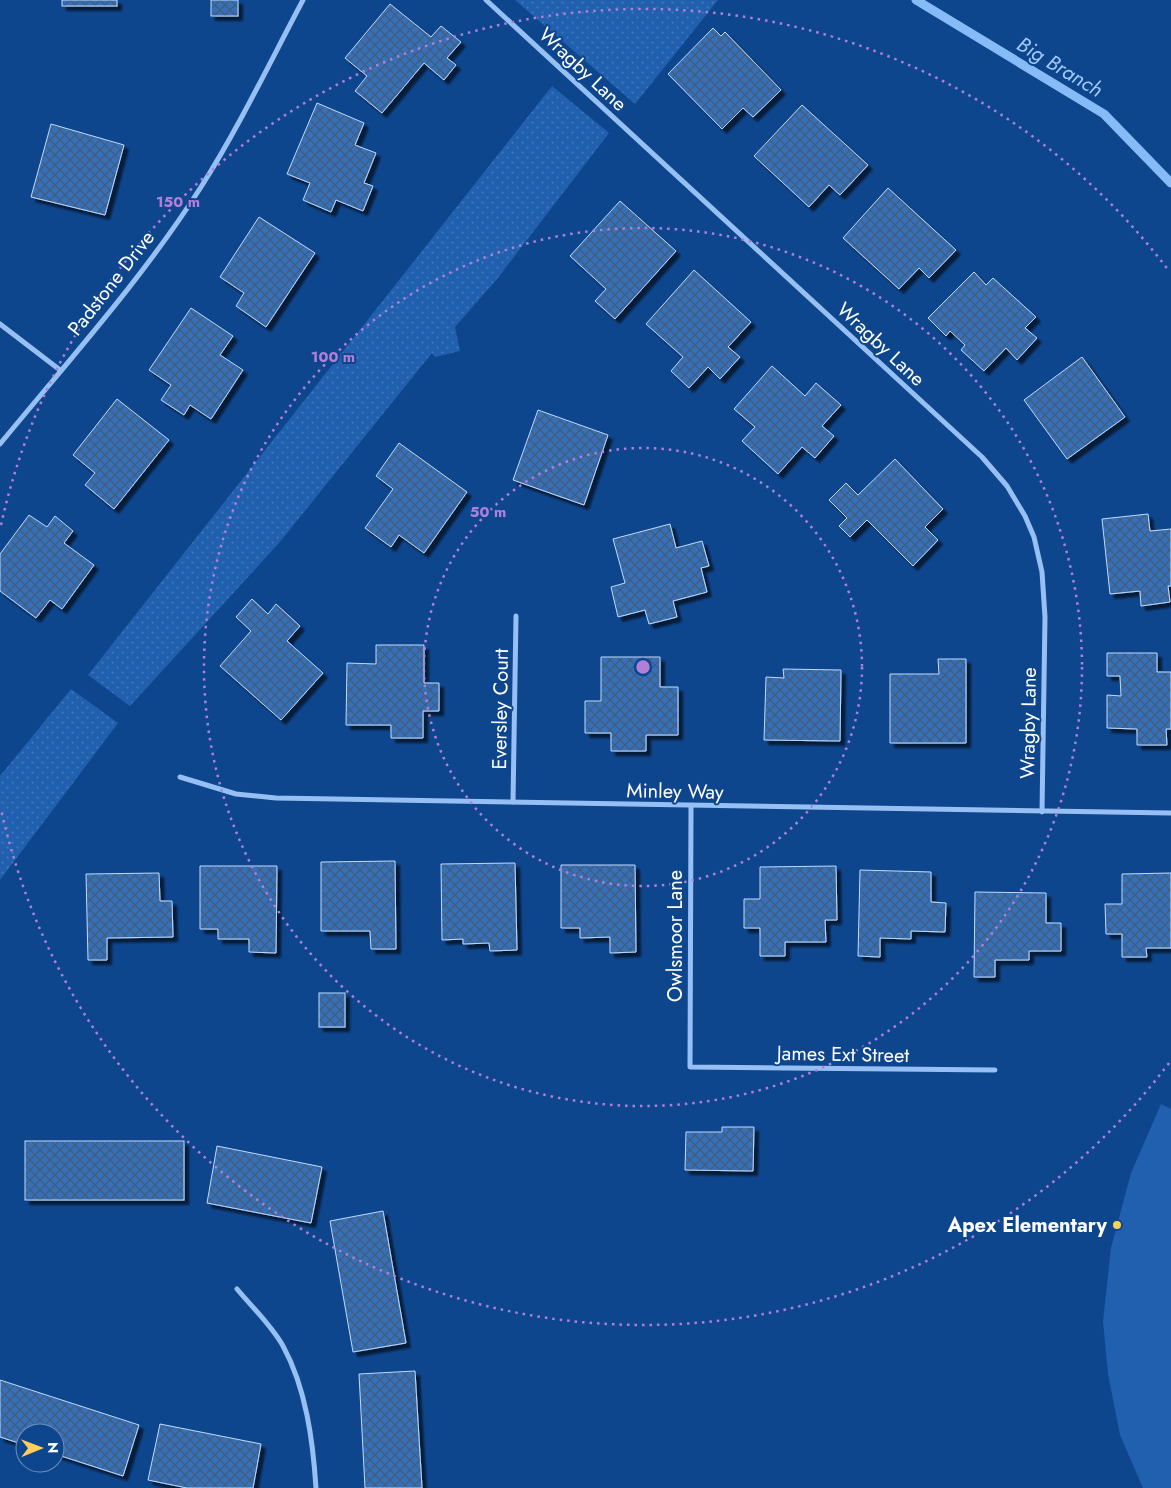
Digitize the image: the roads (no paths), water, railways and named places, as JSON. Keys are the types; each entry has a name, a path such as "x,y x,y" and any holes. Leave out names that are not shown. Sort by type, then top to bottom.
{"street":[{"name":"Padstone Drive","path":"0,444 149,262 201,188 303,0"},
{"name":"Wragby Lane","path":"486,0 976,451 1007,486 1025,516 1034,537 1044,591 1042,812"},
{"path":"0,324 60,370"},
{"name":"Eversley Court","path":"513,802 516,616"},
{"name":"Minley Way","path":"180,777 236,794 262,798 1171,813"},
{"name":"Owlsmoor Lane","path":"690,1067 691,806"},
{"name":"James Ext Street","path":"690,1067 995,1070"},
{"path":"237,1289 283,1345 295,1376 308,1424 316,1488"}],"waterway":[{"name":"Big Branch","path":"916,0 1104,114 1171,183"}],"place":[{"name":"Apex Elementary","path":"1117,1225"}]}
